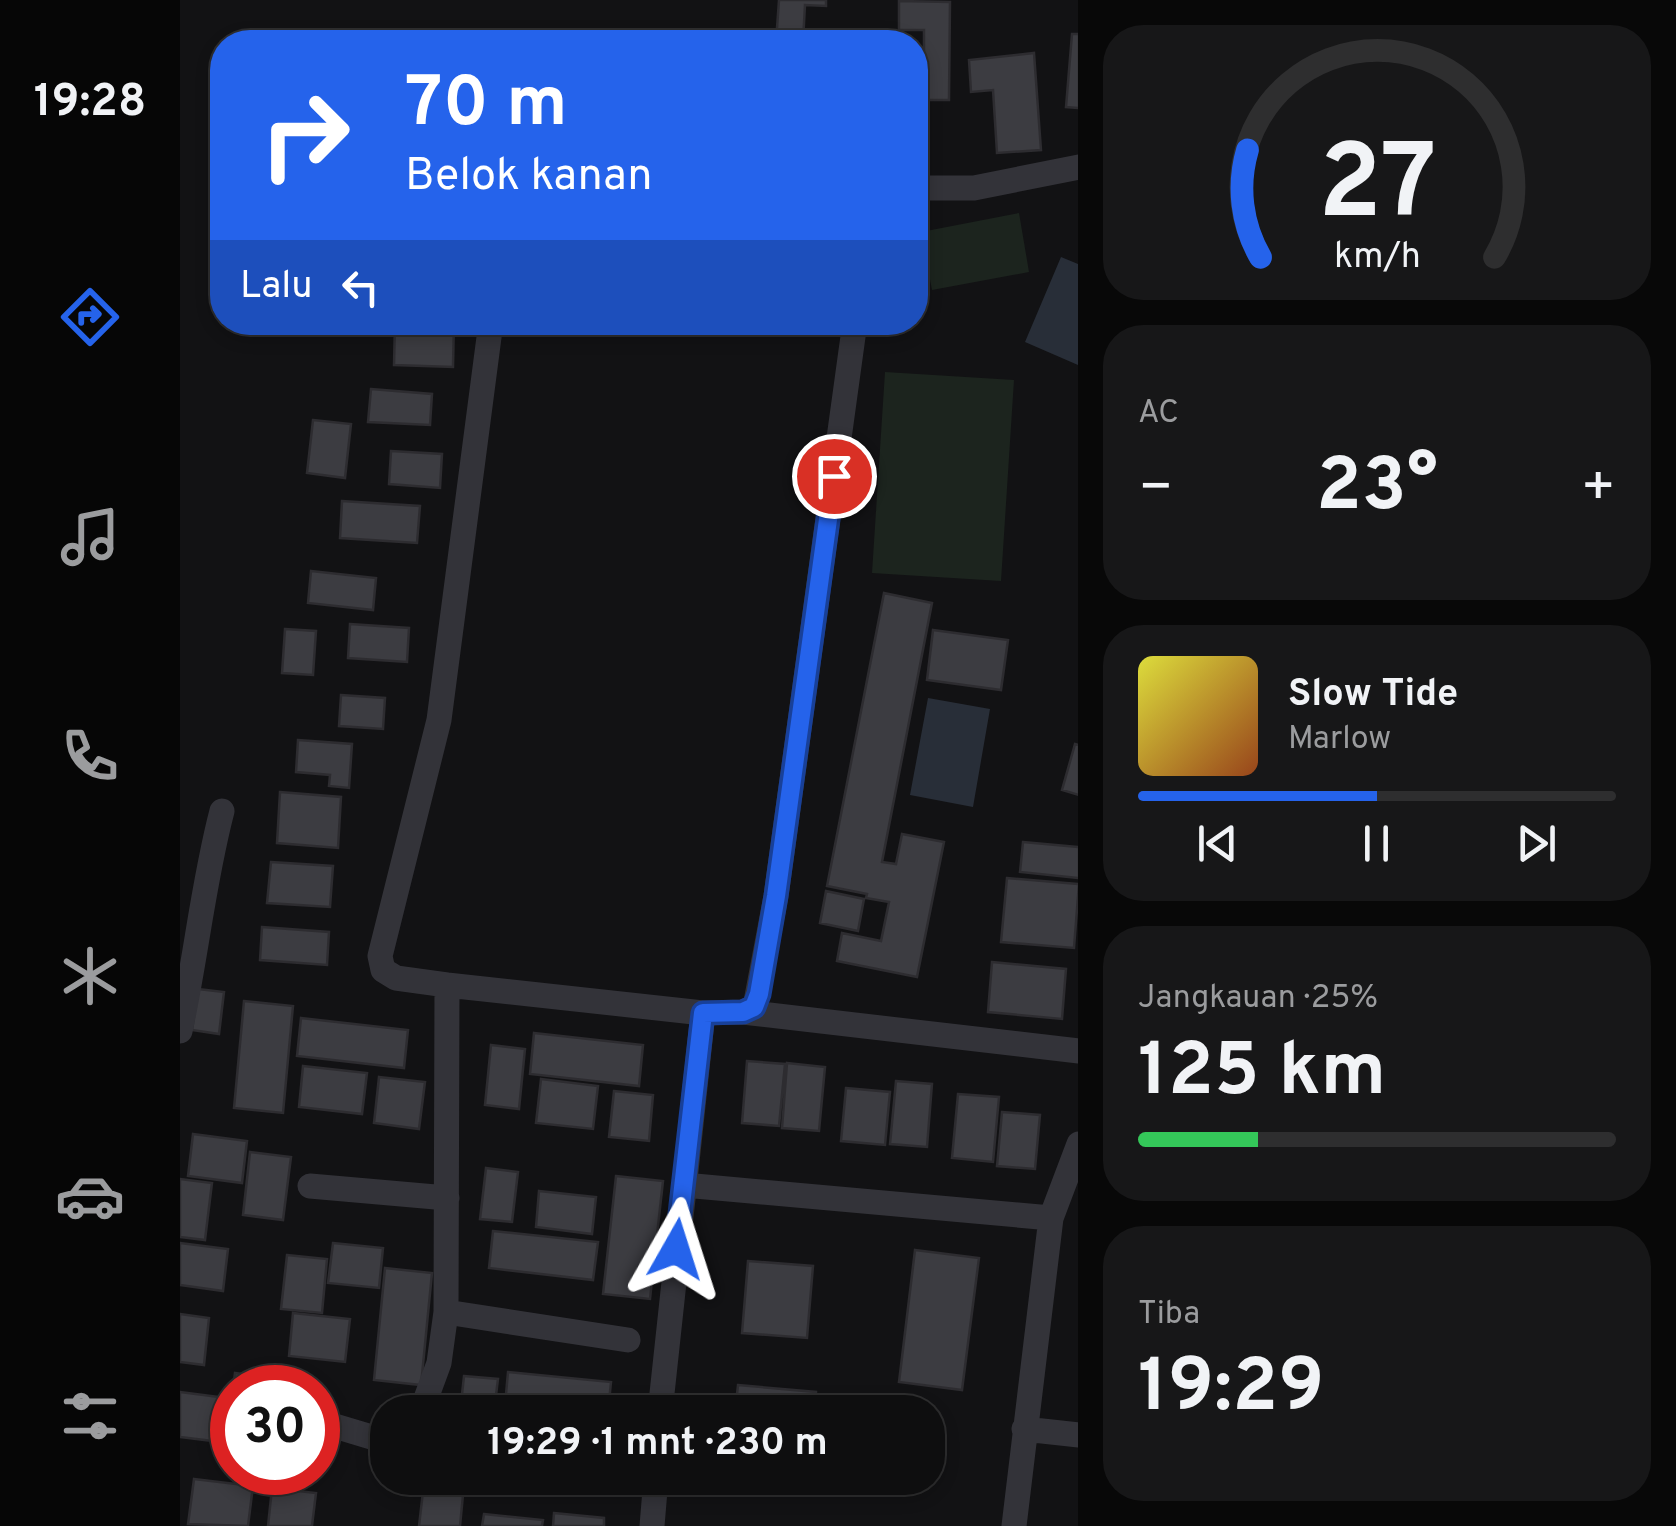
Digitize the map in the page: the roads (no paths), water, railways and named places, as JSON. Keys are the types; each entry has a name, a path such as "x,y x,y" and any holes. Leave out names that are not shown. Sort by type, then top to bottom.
{"street":[{"path":"928,188 974,188 1078,167"},
{"path":"489,335 440,720 380,956 383,970 396,978 447,985 703,1013 743,1012 1078,1051"},
{"path":"743,1012 754,1007 759,994 776,896 853,335"},
{"path":"180,1031 210,857 222,811"},
{"path":"428,1395 438,1363 446,1312 447,985"},
{"path":"662,1395 703,1013"},
{"path":"1014,1526 1052,1218 1078,1144"},
{"path":"684,1185 1052,1218"},
{"path":"310,1186 446,1198"},
{"path":"446,1312 628,1340"},
{"path":"340,1428 370,1437"},
{"path":"1024,1429 1078,1435"},
{"path":"652,1526 655,1495"}]}
